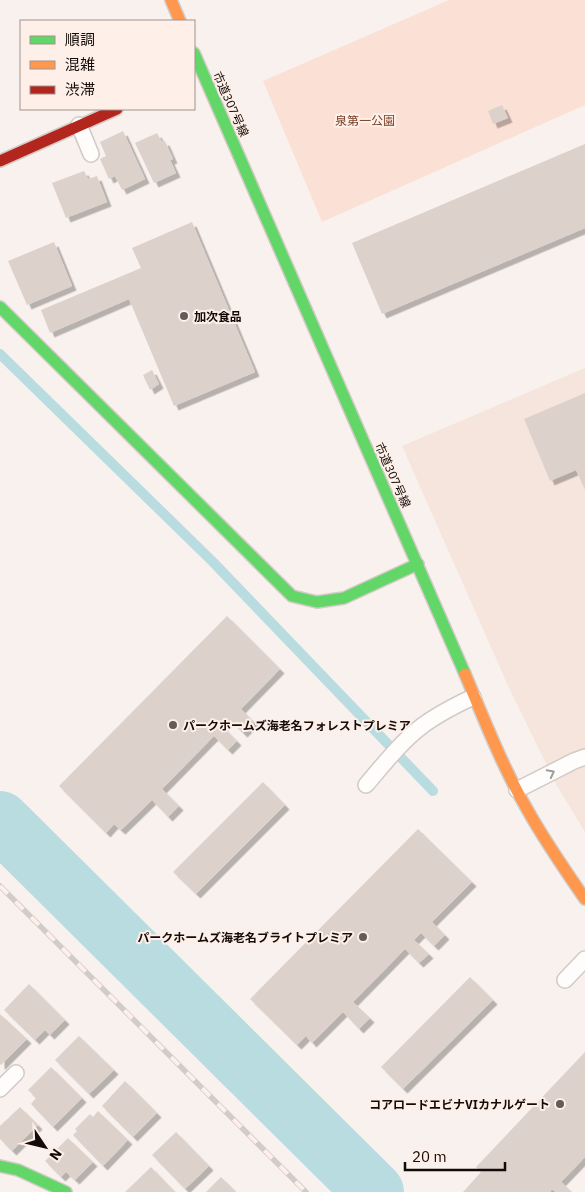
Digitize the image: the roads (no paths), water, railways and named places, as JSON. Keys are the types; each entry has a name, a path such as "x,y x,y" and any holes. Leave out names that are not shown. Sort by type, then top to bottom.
{"street":[{"path":"171,0 180,20"},
{"name":"市道307号線","path":"195,54 418,564 473,697 517,790 550,848 585,899"},
{"path":"0,161 115,110"},
{"path":"0,307 292,596 317,602 344,598 418,564"},
{"path":"0,1166 18,1170 66,1192"}],"lane":[{"path":"79,125 91,154"},
{"path":"366,785 380,768 422,726 473,697"},
{"path":"517,790 581,757"},
{"path":"570,877 585,867"},
{"path":"565,980 585,959"},
{"path":"0,1089 16,1073"}],"waterway":[{"path":"0,354 213,562 433,791"},
{"path":"0,821 374,1192"}],"railway":[{"path":"0,886 306,1192"}],"place":[{"name":"加次食品","path":"184,316"},
{"name":"パークホームズ海老名フォレストプレミア","path":"173,725"},
{"name":"パークホームズ海老名ブライトプレミア","path":"363,937"},
{"name":"コアロードエビナVIカナルゲート","path":"560,1104"}],"park label":[{"name":"泉第一公園","path":"365,120"}]}
